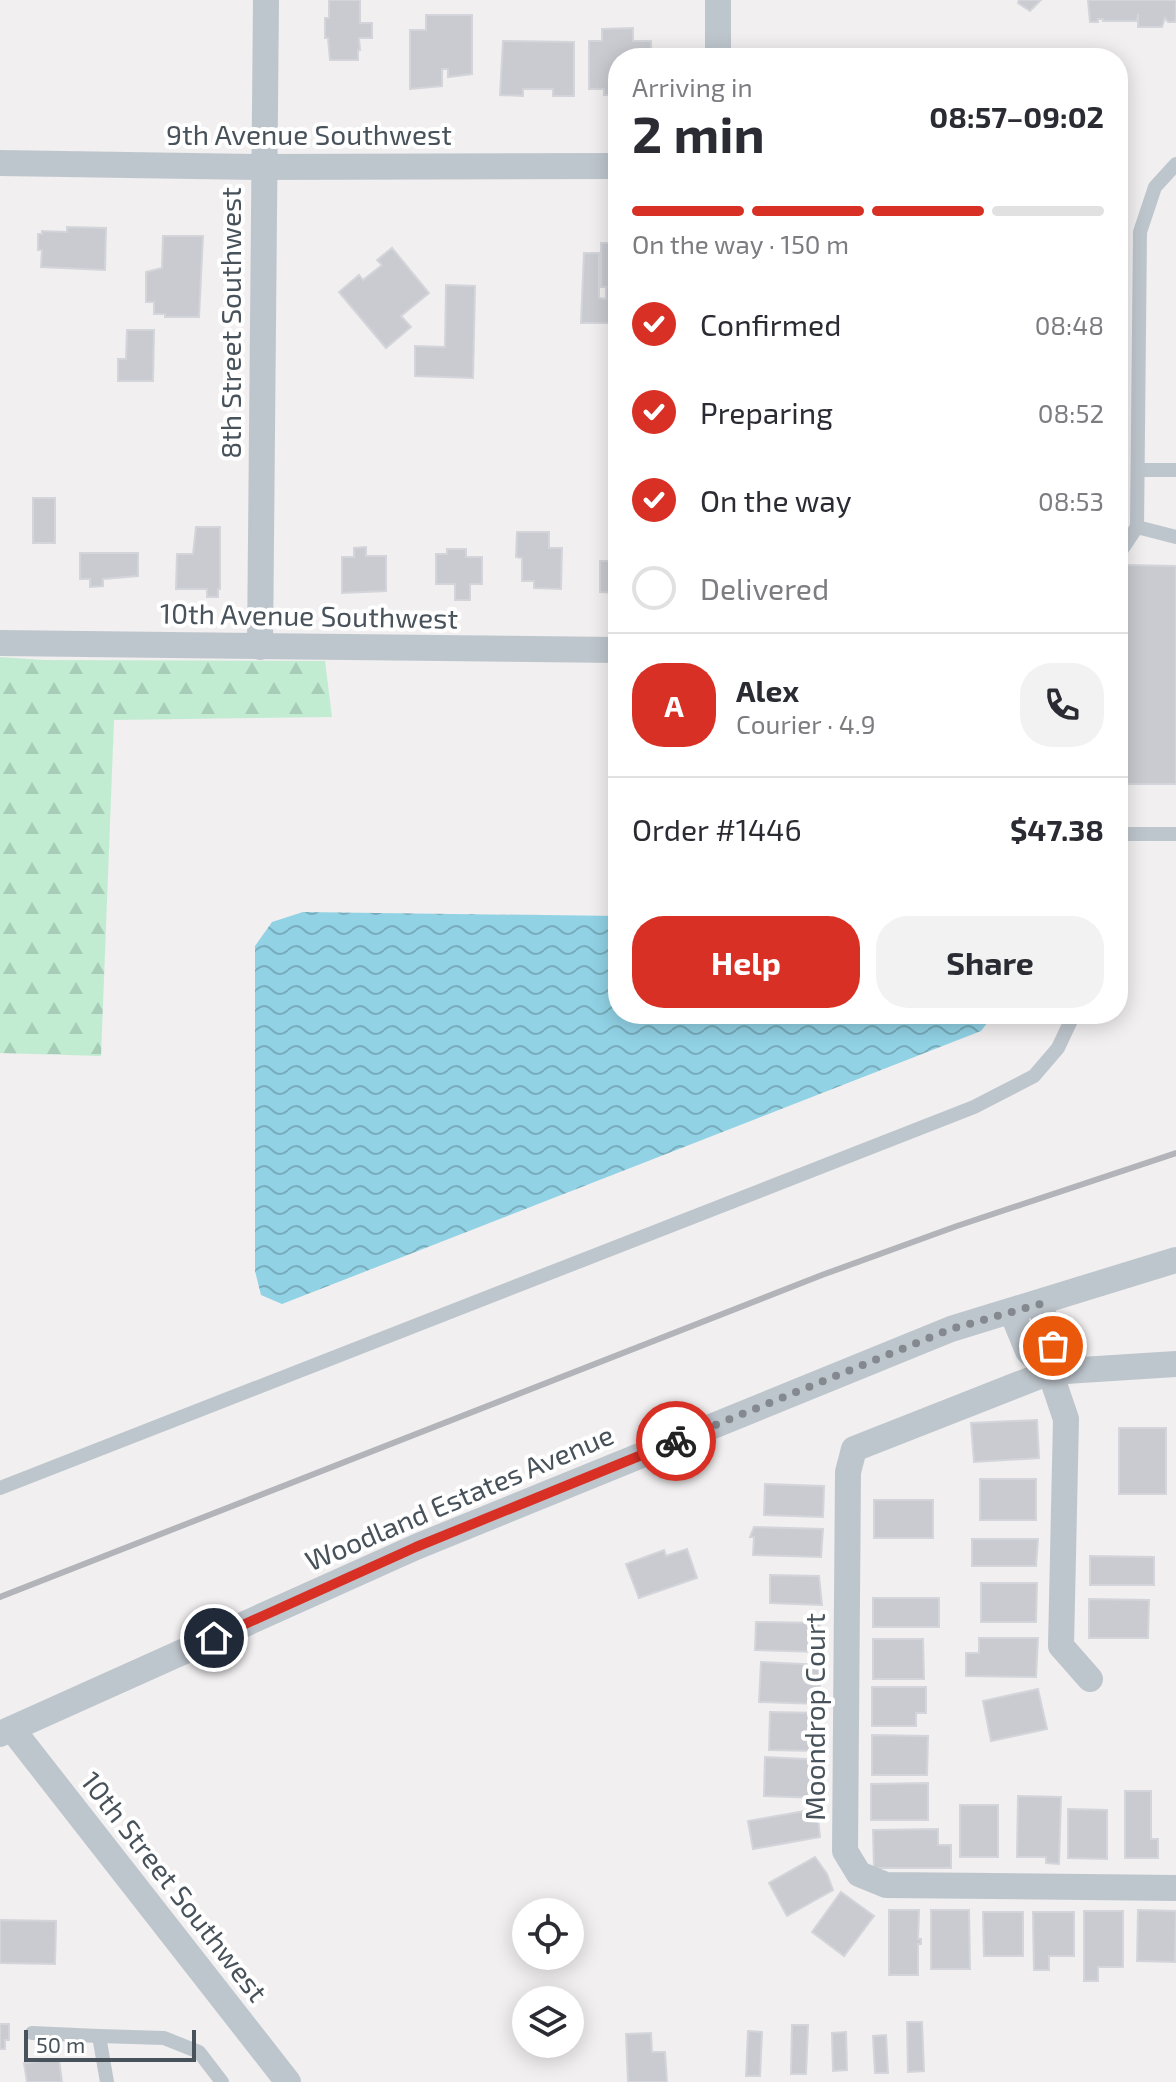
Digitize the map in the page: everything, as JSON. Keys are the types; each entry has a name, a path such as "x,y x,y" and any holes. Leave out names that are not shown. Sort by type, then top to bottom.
{"street":[{"name":"8th Street Southwest","path":"260,647 266,0"},
{"path":"718,0 718,48"},
{"name":"9th Avenue Southwest","path":"0,163 263,167 608,166"},
{"name":"10th Avenue Southwest","path":"0,643 608,650"},
{"name":"Woodland Estates Avenue","path":"6,1731 416,1547 951,1329 1176,1260"},
{"path":"1040,1304 1053,1346 1050,1372 1066,1419 1061,1646 1090,1679"},
{"path":"1012,1312 1028,1351 1050,1372"},
{"name":"Moondrop Court","path":"1176,1364 1050,1372 854,1449 848,1472 845,1851 859,1874 886,1885 1176,1888"},
{"name":"10th Street Southwest","path":"6,1731 288,2082"}],"lane":[{"path":"1128,540 1137,527 1140,232 1155,187 1176,164"},
{"path":"1138,470 1176,470"},
{"path":"1137,527 1176,537"},
{"path":"1128,834 1176,834"},
{"path":"0,1488 974,1107 1034,1076 1058,1048 1069,1024"},
{"path":"32,2033 164,2038 199,2052 222,2082"},
{"path":"99,2036 107,2082"}],"green space":[{"path":"0,657 44,660 325,661 332,717 114,720 101,1056 0,1053"}],"water":[{"path":"303,912 608,916 608,1024 986,1024 981,1031 282,1304 261,1295 255,1271 255,946 272,922"}],"building":[{"path":"329,0 360,0 360,23 372,23 372,38 359,38 358,60 330,60 328,38 325,38"},
{"path":"1019,0 1041,0 1030,11 1018,3"},
{"path":"1088,0 1176,0 1176,18 1175,22 1168,22 1165,18 1162,27 1138,27 1138,14 1137,21 1098,19 1098,22 1090,22"},
{"path":"426,15 472,15 472,74 448,77 448,69 442,69 442,86 410,89 410,30 426,30"},
{"path":"633,28 633,41 651,41 651,48 608,48 608,95 604,95 604,89 589,89 589,41 602,41 602,29"},
{"path":"503,41 574,42 574,96 553,96 553,89 523,89 523,96 500,95"},
{"path":"67,227 106,228 105,270 41,267 42,250 38,250 38,234 42,231 67,232"},
{"path":"163,236 203,236 199,317 154,314 154,302 146,302 146,272 162,268"},
{"path":"601,243 608,243 608,323 581,323 584,253 599,253 599,298 606,299 606,287 601,287"},
{"path":"392,248 429,293 401,316 411,327 386,348 339,292 359,275 363,280 382,265 377,260"},
{"path":"446,285 475,286 473,378 415,376 415,346 445,347"},
{"path":"127,330 154,330 153,381 118,381 118,359 126,359"},
{"path":"33,498 55,498 55,543 33,543"},
{"path":"196,527 220,527 218,597 207,597 207,589 176,589 177,554 193,554"},
{"path":"517,532 549,532 549,548 562,548 561,589 534,588 534,581 522,581 522,558 516,557"},
{"path":"366,547 366,556 386,556 386,591 342,593 342,557 354,557 354,548"},
{"path":"447,549 466,549 466,557 482,557 482,584 470,584 470,600 455,600 455,584 436,584 436,554 447,554"},
{"path":"80,553 138,553 138,576 103,579 103,586 90,587 90,579 80,579"},
{"path":"600,561 608,561 608,592 600,592"},
{"path":"1128,565 1176,566 1176,784 1128,784"},
{"path":"1037,1420 1039,1458 974,1462 971,1423"},
{"path":"1119,1428 1166,1428 1166,1494 1119,1494"},
{"path":"980,1479 1036,1479 1036,1520 980,1520"},
{"path":"765,1484 824,1486 823,1517 764,1515"},
{"path":"874,1500 933,1500 933,1538 874,1538"},
{"path":"754,1527 823,1529 821,1557 753,1555 754,1537 750,1537"},
{"path":"972,1539 1038,1539 1036,1566 972,1566"},
{"path":"687,1549 697,1578 639,1598 626,1564 664,1550 666,1556"},
{"path":"1090,1556 1154,1557 1154,1585 1090,1585"},
{"path":"770,1575 819,1576 822,1605 770,1603"},
{"path":"981,1583 1037,1583 1036,1622 981,1622"},
{"path":"873,1598 939,1598 939,1627 873,1627"},
{"path":"1089,1599 1149,1600 1148,1638 1089,1638"},
{"path":"756,1622 820,1623 819,1652 755,1650"},
{"path":"979,1638 1038,1638 1036,1677 966,1676 966,1653 979,1653"},
{"path":"873,1639 923,1639 924,1679 873,1679"},
{"path":"761,1662 821,1665 819,1704 759,1702"},
{"path":"872,1687 926,1687 926,1713 916,1713 916,1726 872,1726"},
{"path":"1038,1689 1047,1729 991,1741 983,1701"},
{"path":"770,1712 819,1713 817,1751 769,1750"},
{"path":"872,1735 928,1736 927,1775 872,1775"},
{"path":"765,1757 823,1760 818,1798 764,1796"},
{"path":"928,1783 928,1820 871,1820 871,1784"},
{"path":"1125,1791 1151,1791 1151,1839 1158,1839 1158,1858 1125,1858"},
{"path":"1018,1796 1061,1797 1059,1864 1046,1863 1046,1857 1017,1857"},
{"path":"960,1805 998,1805 998,1857 960,1857"},
{"path":"817,1809 820,1837 753,1849 748,1821"},
{"path":"1068,1809 1107,1810 1107,1859 1068,1858"},
{"path":"938,1829 938,1845 951,1845 951,1868 874,1868 873,1830"},
{"path":"815,1857 833,1890 787,1916 769,1883"},
{"path":"841,1892 874,1916 844,1956 812,1932"},
{"path":"889,1910 919,1910 918,1939 921,1939 921,1944 918,1944 918,1975 889,1975"},
{"path":"931,1910 969,1910 970,1969 931,1969"},
{"path":"1138,1910 1176,1911 1175,1962 1137,1961"},
{"path":"1084,1911 1123,1911 1123,1967 1098,1967 1098,1981 1084,1981"},
{"path":"983,1912 1023,1912 1023,1956 984,1956"},
{"path":"1033,1912 1074,1912 1074,1956 1049,1956 1049,1970 1034,1970"},
{"path":"0,1920 56,1921 55,1964 0,1963"},
{"path":"907,2022 922,2022 924,2071 908,2072"},
{"path":"0,2024 9,2024 9,2040 5,2040 5,2049 0,2049"},
{"path":"792,2025 808,2025 806,2074 791,2074"},
{"path":"748,2031 762,2032 760,2076 746,2076"},
{"path":"846,2032 847,2070 833,2071 832,2033"},
{"path":"651,2033 652,2052 665,2052 667,2082 628,2082 626,2034"},
{"path":"886,2035 888,2073 875,2073 873,2036"},
{"path":"59,2059 62,2082 27,2082 24,2063"}],"railway":[{"path":"0,1597 822,1275 1176,1153"}],"way so far":[{"path":"676,1441 951,1329 1040,1304 1053,1346"}],"route":[{"path":"214,1638 416,1547 676,1441"}]}
